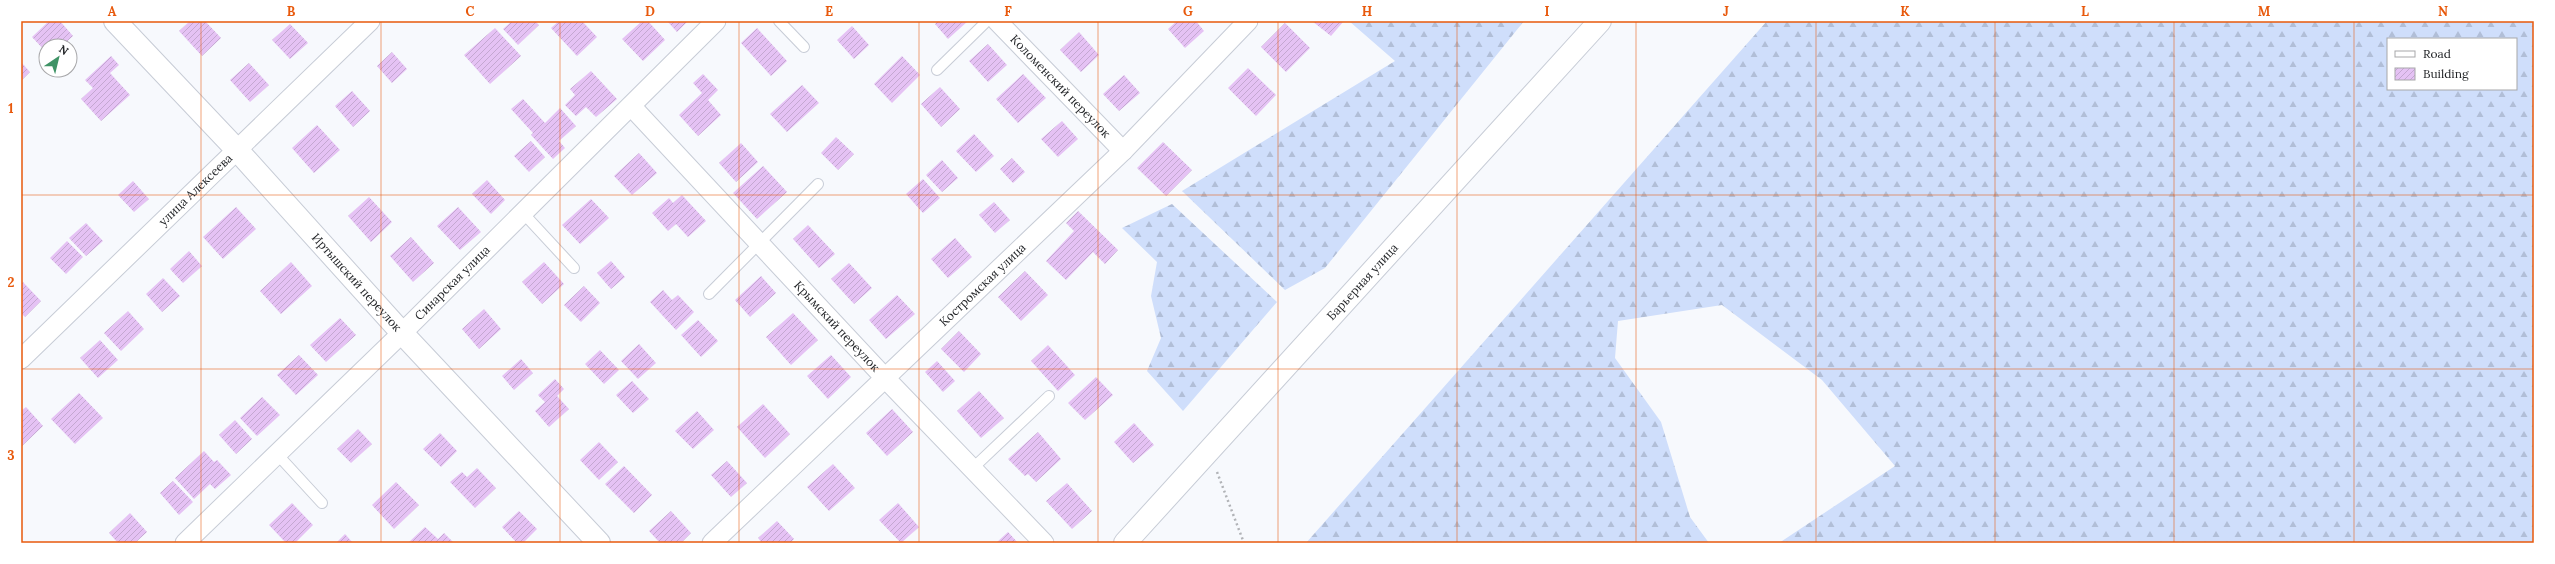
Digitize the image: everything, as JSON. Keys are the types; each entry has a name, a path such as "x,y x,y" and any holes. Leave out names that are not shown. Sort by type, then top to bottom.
{"street":[{"name":"Иртышский переулок","path":"116,21 238,151 402,333 599,543"},
{"name":"улица Алексеева","path":"21,359 238,151 370,21"},
{"name":"Синарская улица","path":"185,543 524,214 716,21"},
{"name":"Коломенский переулок","path":"997,21 1123,151"},
{"name":"Костромская улица","path":"712,543 1123,151 1248,21"},
{"name":"Барьерная улица","path":"1125,543 1600,21"},
{"name":"Крымский переулок","path":"632,107 760,242 885,378 1044,543"}],"lane":[{"path":"779,21 804,47"},
{"path":"937,70 987,21"},
{"path":"709,294 818,184"},
{"path":"524,214 574,268"},
{"path":"972,469 1049,396"},
{"path":"277,454 322,503"}],"path":[{"path":"1208,451 1244,543"}],"green space":[{"path":"1349,21 1524,21 1325,268 1285,290 1182,191 1395,61"},
{"path":"1767,21 2534,21 2534,543 1779,543 1895,466 1822,380 1722,305 1618,321 1615,358 1661,422 1690,517 1709,543 1306,543"},
{"path":"1172,204 1277,302 1183,411 1147,371 1161,338 1151,296 1157,262 1122,228"}],"building":[{"path":"49,21 60,21 73,36 71,38 38,38 38,43 32,37"},
{"path":"190,21 205,21 221,38 202,56 179,31"},
{"path":"512,21 535,21 539,25 518,45 503,29"},
{"path":"559,21 582,21 597,37 577,56 551,28"},
{"path":"642,21 648,21 665,40 643,61 622,39"},
{"path":"667,21 688,21 677,32"},
{"path":"938,21 968,21 948,39 935,24"},
{"path":"1177,21 1196,21 1204,31 1185,48 1168,29"},
{"path":"1312,21 1342,21 1343,22 1331,36"},
{"path":"1285,23 1310,48 1286,72 1261,47"},
{"path":"290,24 308,43 290,59 272,40"},
{"path":"852,26 869,45 854,59 837,40"},
{"path":"495,28 521,56 490,84 464,55"},
{"path":"757,28 787,61 771,76 741,43"},
{"path":"1079,32 1099,55 1081,72 1060,50"},
{"path":"988,44 1007,65 988,82 969,61"},
{"path":"392,52 407,69 392,83 377,66"},
{"path":"111,56 119,65 110,73 130,95 101,121 81,99 93,88 85,80"},
{"path":"902,56 920,75 892,103 874,84"},
{"path":"21,62 30,72 21,81"},
{"path":"249,63 269,85 250,102 230,80"},
{"path":"1248,68 1276,95 1256,116 1228,88"},
{"path":"591,71 617,99 596,117 586,107 576,116 565,105 575,95 570,89"},
{"path":"703,74 718,90 708,100 721,115 698,136 679,115 702,93 693,83"},
{"path":"1023,74 1046,98 1018,123 996,99"},
{"path":"1124,75 1140,93 1119,111 1103,94"},
{"path":"802,85 819,103 787,132 770,114"},
{"path":"940,87 960,109 941,127 921,104"},
{"path":"352,91 370,111 353,127 335,106"},
{"path":"523,99 545,123 560,108 576,126 559,141 565,148 553,159 531,135 533,133 511,109"},
{"path":"1062,121 1078,139 1058,157 1041,139"},
{"path":"317,125 340,150 314,173 292,148"},
{"path":"974,134 994,156 976,172 956,151"},
{"path":"836,137 854,154 838,170 821,153"},
{"path":"531,141 545,157 529,172 514,156"},
{"path":"1163,142 1192,170 1166,196 1137,168"},
{"path":"741,143 758,162 736,182 719,163"},
{"path":"639,153 657,173 632,195 614,176"},
{"path":"1012,158 1025,172 1013,183 1000,169"},
{"path":"942,160 958,178 942,192 926,175"},
{"path":"763,166 787,192 757,219 733,193"},
{"path":"923,179 940,198 923,213 906,194"},
{"path":"487,180 505,200 491,214 472,194"},
{"path":"133,181 149,199 134,212 118,195"},
{"path":"682,195 706,221 688,237 676,224 668,231 652,213 669,198 673,203"},
{"path":"369,197 392,222 371,242 348,216"},
{"path":"591,199 609,218 580,244 562,225"},
{"path":"994,202 1010,220 995,233 979,215"},
{"path":"236,207 256,229 223,259 203,237"},
{"path":"458,207 481,232 460,250 437,226"},
{"path":"1078,211 1118,250 1105,264 1093,252 1066,280 1046,261 1074,231 1066,223"},
{"path":"86,223 103,241 86,256 69,238"},
{"path":"808,225 835,254 819,268 793,239"},
{"path":"411,237 434,263 413,282 390,256"},
{"path":"955,238 972,257 948,278 931,259"},
{"path":"67,241 83,257 66,274 50,258"},
{"path":"189,251 202,266 183,283 170,269"},
{"path":"611,261 625,277 611,289 597,273"},
{"path":"291,262 312,286 281,314 260,291"},
{"path":"544,262 564,284 542,304 522,282"},
{"path":"849,263 872,288 854,304 831,279"},
{"path":"1025,271 1048,295 1021,321 998,297"},
{"path":"761,276 776,293 750,317 735,300"},
{"path":"163,278 180,296 162,312 146,294"},
{"path":"21,280 41,301 25,317 21,313"},
{"path":"584,286 600,303 581,322 564,305"},
{"path":"663,290 672,300 678,295 694,312 676,330 650,302"},
{"path":"897,295 915,314 886,339 869,320"},
{"path":"484,309 501,329 479,349 462,329"},
{"path":"128,311 144,329 121,351 104,333"},
{"path":"793,313 818,340 791,365 766,337"},
{"path":"340,318 356,335 326,362 310,345"},
{"path":"698,320 718,341 701,357 681,335"},
{"path":"959,331 981,354 964,372 941,349"},
{"path":"100,340 118,360 98,378 80,358"},
{"path":"639,344 656,363 638,379 621,361"},
{"path":"1048,345 1075,375 1058,391 1031,361"},
{"path":"600,350 619,370 604,384 585,364"},
{"path":"299,355 318,375 296,395 277,375"},
{"path":"831,355 851,377 828,399 807,376"},
{"path":"521,359 533,373 514,390 502,376"},
{"path":"937,361 955,381 943,392 925,372"},
{"path":"1096,377 1113,395 1085,420 1068,403"},
{"path":"555,379 564,389 557,396 569,409 549,427 535,411 545,402 538,395"},
{"path":"632,381 649,399 633,413 616,395"},
{"path":"979,391 1004,418 981,438 957,411"},
{"path":"79,393 103,418 75,444 51,419"},
{"path":"262,397 280,415 257,436 240,418"},
{"path":"763,404 790,434 765,458 737,427"},
{"path":"26,407 43,426 21,447 21,411"},
{"path":"892,409 913,432 887,456 866,433"},
{"path":"697,411 714,430 693,449 675,431"},
{"path":"235,420 252,439 236,454 219,435"},
{"path":"1134,423 1154,445 1133,463 1114,442"},
{"path":"358,429 372,444 351,463 337,449"},
{"path":"1038,432 1061,459 1036,482 1028,474 1025,476 1008,459"},
{"path":"440,433 457,451 441,467 423,449"},
{"path":"599,442 618,462 599,480 580,460"},
{"path":"204,451 214,462 217,460 231,475 215,489 210,484 194,499 175,478"},
{"path":"727,461 747,483 731,497 711,475"},
{"path":"833,464 855,488 829,511 807,487"},
{"path":"624,466 652,495 634,513 605,484"},
{"path":"477,468 496,488 475,508 450,482 462,472 467,477"},
{"path":"173,481 193,502 179,515 160,493"},
{"path":"396,482 419,505 394,529 372,505"},
{"path":"1067,483 1092,511 1072,529 1046,501"},
{"path":"292,503 313,525 295,543 286,543 269,525"},
{"path":"898,503 919,527 901,543 879,520"},
{"path":"519,511 537,529 523,543 517,543 502,527"},
{"path":"671,511 691,533 681,543 660,543 649,531"},
{"path":"130,513 147,532 135,543 118,543 109,533"},
{"path":"777,521 794,539 790,543 762,543 758,538"},
{"path":"425,527 438,539 444,533 454,543 408,543"},
{"path":"1008,532 1018,543 996,543"},
{"path":"345,534 353,543 336,543"}]}
